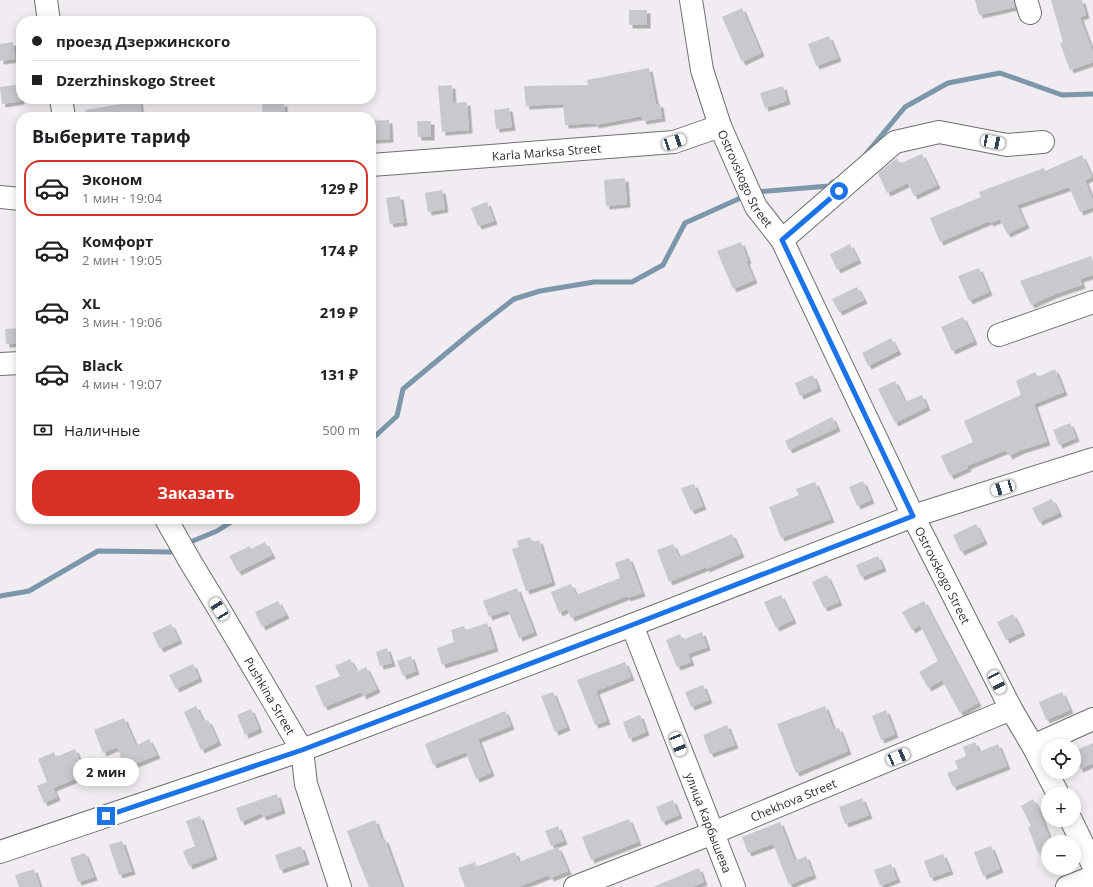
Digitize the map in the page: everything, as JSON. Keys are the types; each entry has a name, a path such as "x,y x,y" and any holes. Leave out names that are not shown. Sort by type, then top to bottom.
{"street":[{"path":"46,0 48,16"},
{"name":"Ostrovskogo Street","path":"691,0 702,70 720,126 756,207 782,240 913,516 1011,709 1033,746 1054,787"},
{"name":"Karla Marksa Street","path":"376,165 674,142 720,126"},
{"path":"782,240 895,142 939,132 1007,145 1043,142"},
{"path":"0,197 16,199"},
{"path":"998,335 1093,302"},
{"path":"0,364 16,363"},
{"path":"0,852 302,750 632,625 913,516 1093,459"},
{"name":"Pushkina Street","path":"169,524 302,750 306,784 340,887"},
{"name":"улица Карбышева","path":"632,625 734,887"},
{"name":"Chekhova Street","path":"575,887 713,833 1011,709"},
{"path":"1033,746 1093,719"},
{"path":"1074,827 1093,865"},
{"path":"1067,887 1093,877"}],"building":[{"path":"975,0 1014,0 1015,7 979,15"},
{"path":"1051,0 1082,0 1086,15 1080,17 1093,53 1093,62 1070,70 1060,43 1063,42"},
{"path":"742,8 761,53 742,62 722,17"},
{"path":"629,10 647,10 647,25 629,25"},
{"path":"829,36 838,58 816,66 808,44"},
{"path":"13,42 15,59 0,61 0,44"},
{"path":"649,68 656,104 660,104 662,118 643,121 642,116 595,125 595,123 565,125 563,104 526,106 524,86 588,85 587,80"},
{"path":"16,85 16,102 2,104 0,87"},
{"path":"452,85 453,103 467,102 469,130 442,132 438,86"},
{"path":"783,86 787,101 765,108 760,93"},
{"path":"121,104 140,104 141,112 85,112 85,110"},
{"path":"262,104 284,104 285,112 263,112"},
{"path":"509,108 512,127 496,129 494,110"},
{"path":"389,120 390,139 376,140 376,121"},
{"path":"417,121 431,121 431,137 418,137"},
{"path":"922,154 937,185 914,196 908,183 887,193 878,173 897,158 899,164"},
{"path":"1082,155 1092,177 1085,180 1093,201 1093,207 1080,212 1069,187 1017,205 1026,225 1007,234 1000,219 990,223 989,221 940,242 930,218 981,197 979,192 1044,168 1045,171"},
{"path":"625,178 627,204 606,206 604,180"},
{"path":"442,190 445,209 428,212 425,193"},
{"path":"400,196 404,222 390,224 386,198"},
{"path":"487,202 494,221 478,226 471,208"},
{"path":"741,242 748,260 746,261 754,280 733,289 717,251"},
{"path":"850,244 858,260 837,270 830,254"},
{"path":"1091,256 1093,263 1093,275 1080,279 1082,285 1055,294 1031,305 1020,281"},
{"path":"979,268 989,292 969,301 958,276"},
{"path":"857,287 864,300 839,312 832,299"},
{"path":"963,317 974,341 952,351 941,327"},
{"path":"16,328 16,343 6,344 5,329"},
{"path":"891,338 898,351 868,366 862,353"},
{"path":"1055,369 1064,392 1034,404 1047,442 1021,450 1009,456 1006,450 967,466 968,468 950,476 941,456 973,442 964,421 1021,395 1016,381 1035,372 1038,377"},
{"path":"813,375 818,388 800,396 795,383"},
{"path":"895,381 905,402 922,395 927,407 895,423 878,389"},
{"path":"832,417 837,428 789,450 785,441"},
{"path":"1070,423 1076,438 1059,445 1053,430"},
{"path":"863,481 871,500 857,506 849,487"},
{"path":"815,482 831,519 781,538 769,507 799,495 796,489"},
{"path":"694,484 703,506 691,511 681,488"},
{"path":"1052,499 1059,513 1039,522 1032,508"},
{"path":"976,524 984,541 961,552 953,535"},
{"path":"732,534 741,554 706,569 706,567 669,582 657,550 673,544 679,557"},
{"path":"530,537 532,543 539,540 552,582 526,591 512,549 519,547 517,541"},
{"path":"265,542 272,555 238,572 229,556 250,546 251,549"},
{"path":"878,556 883,568 861,577 856,565"},
{"path":"629,558 642,593 627,598 627,596 571,618 567,609 559,613 551,592 571,584 576,595 620,578 615,563"},
{"path":"827,575 839,602 824,608 812,582"},
{"path":"517,588 534,632 519,638 508,610 489,617 483,601"},
{"path":"781,595 793,620 776,628 764,602"},
{"path":"278,601 286,615 262,627 255,612"},
{"path":"924,601 978,703 960,713 942,680 928,688 919,672 938,661 920,625 912,630 902,612"},
{"path":"1013,614 1022,632 1006,640 997,622"},
{"path":"487,623 495,648 442,665 437,648 454,642 451,630 464,626 466,630"},
{"path":"171,624 179,640 160,649 152,633"},
{"path":"702,632 707,647 688,654 691,662 677,667 666,640 680,634 682,640"},
{"path":"387,648 392,663 380,666 376,652"},
{"path":"411,656 416,671 403,676 397,661"},
{"path":"350,659 357,672 366,667 377,689 363,696 361,692 324,707 315,686 340,676 335,666"},
{"path":"625,662 631,677 596,691 607,721 595,725 577,680"},
{"path":"193,664 199,678 176,689 169,675"},
{"path":"703,685 709,700 691,707 685,692"},
{"path":"553,692 567,727 555,732 541,696"},
{"path":"1062,692 1070,710 1046,720 1039,702"},
{"path":"196,706 204,722 208,720 218,742 201,750 184,712"},
{"path":"825,706 834,730 839,728 848,751 796,773 777,724"},
{"path":"251,709 259,729 245,735 237,715"},
{"path":"886,710 895,734 881,740 872,716"},
{"path":"505,711 511,726 478,739 491,773 476,779 466,752 433,765 425,744"},
{"path":"640,715 646,732 629,739 623,722"},
{"path":"124,718 136,746 149,739 157,755 125,768 117,747 103,753 94,730"},
{"path":"727,725 735,745 710,754 703,735"},
{"path":"975,742 979,752 998,744 1007,766 953,787 947,773 958,769 955,761 966,756 963,747"},
{"path":"1093,743 1093,763 1081,769 1081,748"},
{"path":"75,749 81,764 87,761 92,772 53,788 57,797 44,803 37,786 47,782 38,759 54,752 56,757"},
{"path":"277,794 282,810 263,817 261,813 241,822 236,808"},
{"path":"862,798 869,815 845,824 839,807"},
{"path":"1033,799 1041,816 1041,827 1045,827 1048,835 1041,835 1041,852 1038,853 1028,827 1031,826 1021,806"},
{"path":"673,800 679,815 662,822 656,807"},
{"path":"200,816 214,856 189,866 183,851 195,846 186,821"},
{"path":"629,819 638,842 591,860 582,837"},
{"path":"375,820 382,840 385,839 402,887 369,887 358,860 347,831"},
{"path":"780,822 795,861 806,856 813,875 789,885 773,844 748,853 742,837"},
{"path":"558,826 564,841 551,846 545,831"},
{"path":"122,841 132,871 119,875 109,845"},
{"path":"301,846 306,861 280,870 275,855"},
{"path":"991,846 1000,869 983,876 974,852"},
{"path":"558,847 568,871 550,878 549,875 518,887 465,887 458,868 475,862 476,867 515,852 519,862"},
{"path":"85,853 94,877 78,882 70,858"},
{"path":"943,854 950,871 930,878 924,861"},
{"path":"891,864 897,879 880,886 874,870"},
{"path":"699,868 704,882 692,887 653,887"},
{"path":"34,869 40,887 19,887 15,875"}],"waterway":[{"path":"866,154 905,107 948,83 1000,73 1062,95 1093,94"},
{"path":"755,192 829,186 833,182"},
{"path":"376,435 397,416 403,389 514,299 540,291 594,282 632,282 663,265 685,223 745,196"},
{"path":"188,543 217,531 228,524"},
{"path":"0,596 29,591 98,551 172,552"}],"route":[{"path":"106,816 302,750 632,625 913,516 782,240 839,191"}]}
